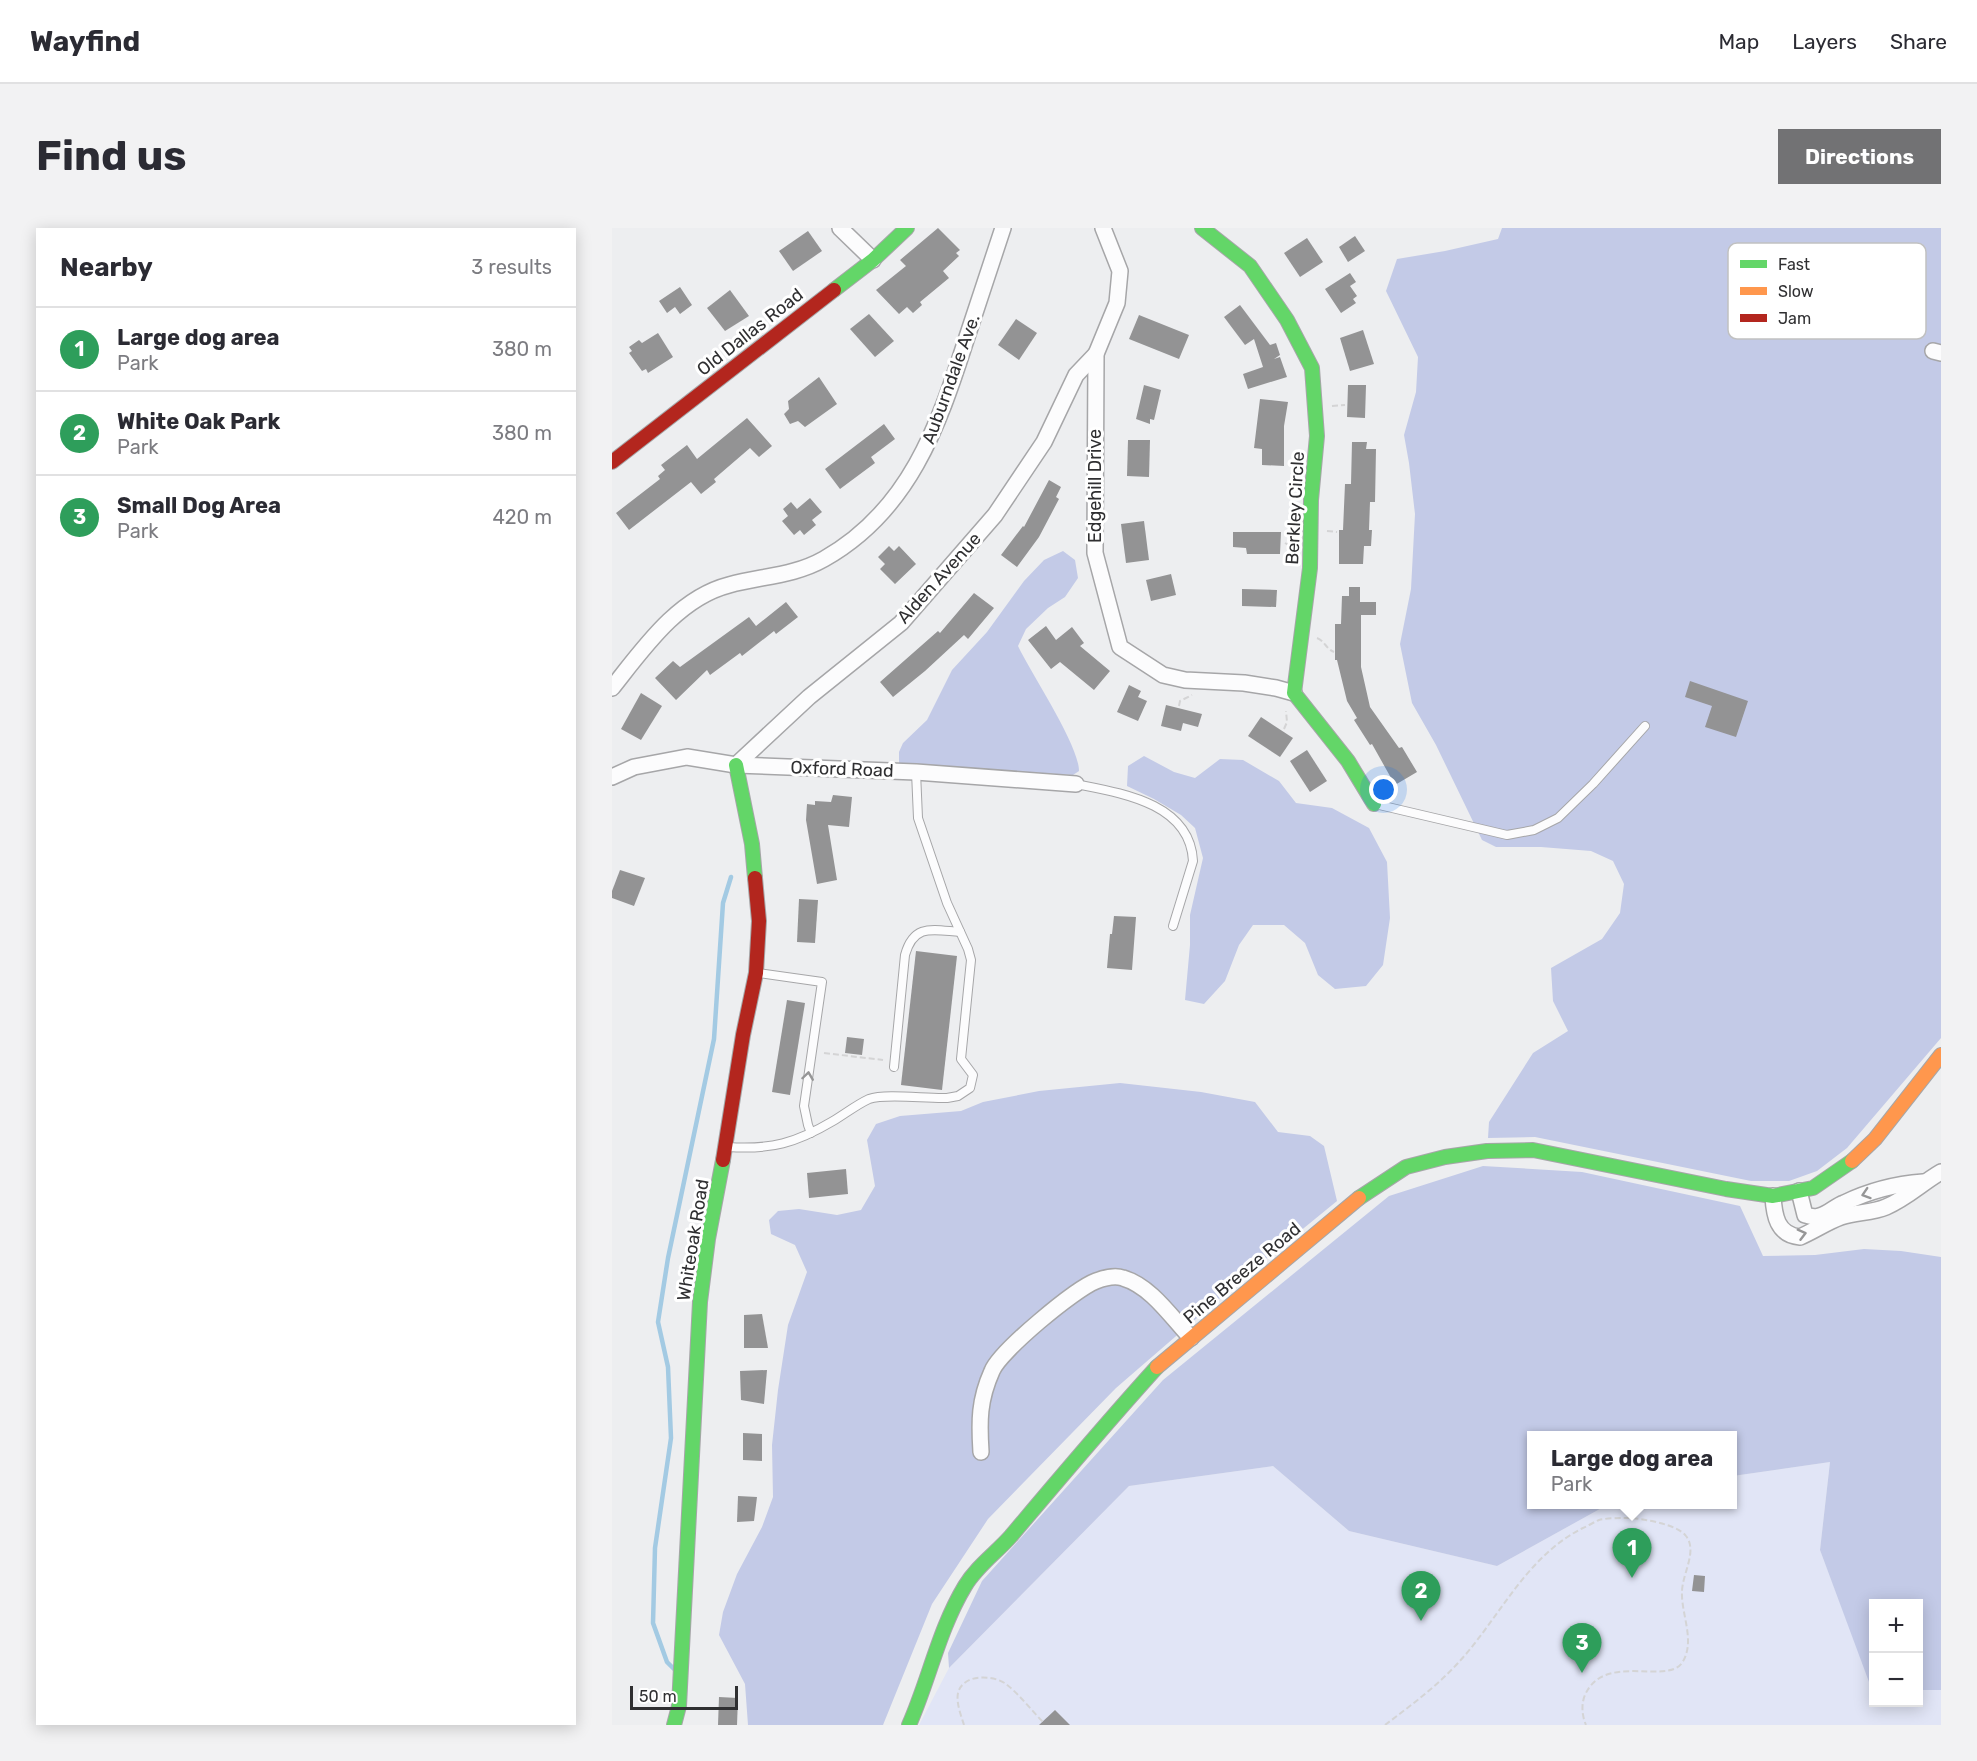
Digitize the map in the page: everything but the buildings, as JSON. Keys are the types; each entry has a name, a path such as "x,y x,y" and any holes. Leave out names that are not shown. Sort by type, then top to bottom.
{"street":[{"path":"840,228 873,260"},
{"name":"Old Dallas Road","path":"614,455 873,260 907,228"},
{"name":"Auburndale Ave.","path":"612,688 664,627 693,601 726,585 793,573 824,559 857,537 890,504 926,448 952,383 1003,228"},
{"path":"1096,354 1117,303 1120,271 1103,228"},
{"name":"Berkley Circle","path":"1202,228 1250,266 1287,320 1312,368 1317,436 1311,500 1310,568 1294,693"},
{"name":"Edgehill Drive","path":"1096,354 1095,553 1120,647 1163,675 1185,680 1265,686 1294,693"},
{"name":"Alden Avenue","path":"736,765 809,697 901,623 995,515 1044,442 1076,375 1096,354"},
{"path":"1294,693 1348,761 1374,804"},
{"name":"Oxford Road","path":"612,777 634,767 687,757 736,765 916,772 1076,784"},
{"name":"Whiteoak Road","path":"674,1725 679,1706 700,1302 708,1239 756,973 759,921 752,843 736,765"},
{"name":"Pine Breeze Road","path":"909,1725 921,1698 945,1627 965,1586 982,1563 1008,1539 1091,1440 1162,1362 1363,1195 1406,1167 1445,1157 1487,1151 1533,1150 1574,1156 1726,1189 1773,1196 1799,1191 1813,1188 1847,1166 1875,1138 1941,1055"},
{"path":"1773,1196 1775,1217 1782,1229 1793,1237 1800,1237 1867,1194 1896,1193 1941,1172"},
{"path":"1799,1191 1805,1215 1812,1217 1842,1210"},
{"path":"981,1452 979,1412 992,1369 1005,1352 1074,1294 1094,1281 1106,1277 1121,1277 1145,1289 1191,1338"}],"lane":[{"path":"1374,804 1507,835 1533,830 1558,819 1645,726"},
{"path":"726,1146 751,1149 776,1147 811,1133 871,1099 948,1098 958,1096 970,1088 973,1075 961,1059 971,960 945,897 933,856 918,818 916,772"},
{"path":"1076,784 1149,803 1168,814 1181,827 1192,850 1193,861 1173,926"},
{"path":"895,1064 904,955 908,944 918,933 925,930 960,932"},
{"path":"756,973 822,982 804,1106 811,1133"}],"path":[{"path":"1329,405 1345,405"},
{"path":"1311,637 1322,640 1327,648 1334,652"},
{"path":"1179,706 1180,701 1192,696 1194,690"},
{"path":"812,1052 895,1064"},
{"path":"1385,1725 1438,1683 1459,1662 1518,1585 1543,1557 1572,1534 1599,1520 1628,1518 1667,1525 1684,1533 1690,1542 1691,1552 1683,1577 1682,1594 1688,1645 1683,1661 1677,1668 1668,1670 1614,1672 1595,1680 1583,1700 1586,1725"},
{"path":"964,1725 958,1697 959,1690 963,1684 972,1679 983,1677 995,1678 1006,1684 1042,1722"}],"shaded area":[{"path":"1502,228 1941,228 1941,1038 1847,1148 1817,1171 1789,1181 1751,1181 1535,1137 1488,1138 1489,1122 1533,1053 1568,1031 1553,1001 1551,968 1602,939 1620,913 1624,884 1613,861 1591,851 1541,847 1496,847 1482,840 1436,745 1412,703 1400,644 1411,589 1415,514 1404,435 1416,392 1418,357 1386,291 1397,259 1498,239"},
{"path":"1063,551 1075,560 1078,578 1065,597 1048,608 1026,629 1018,646 1063,728 1077,759 1079,771 1073,775 899,764 899,752 903,743 927,720 952,670 987,632 1024,581 1044,560"},
{"path":"1144,756 1174,772 1195,778 1220,759 1243,760 1279,781 1296,803 1332,808 1369,828 1387,862 1390,918 1383,965 1366,986 1335,989 1318,975 1305,943 1284,925 1253,925 1239,945 1225,981 1204,1004 1185,1000 1190,915 1203,858 1195,828 1181,815 1127,786 1128,766"},
{"path":"1120,1083 1201,1092 1255,1102 1278,1132 1310,1136 1324,1146 1337,1201 1249,1273 1116,1388 988,1519 932,1604 883,1725 748,1725 745,1684 719,1635 723,1612 737,1574 762,1527 773,1497 772,1445 778,1390 788,1325 807,1272 795,1245 771,1234 769,1220 778,1211 799,1209 837,1215 861,1210 875,1186 867,1140 876,1124 900,1116 961,1111 983,1102 1039,1091"},
{"path":"1483,1166 1582,1172 1740,1206 1763,1256 1815,1255 1864,1249 1901,1251 1941,1257 1941,1690 1923,1690 1923,1599 1869,1599 1869,1682 1820,1550 1830,1462 1737,1475 1737,1431 1527,1431 1527,1509 1600,1509 1497,1566 1349,1531 1273,1466 1129,1486 949,1668 948,1653 982,1581 1163,1380 1389,1196"},
{"path":"1830,1462 1820,1550 1869,1679 1869,1707 1923,1707 1923,1690 1941,1690 1941,1725 919,1725 949,1668 1129,1486 1273,1466 1349,1531 1497,1566 1600,1509 1737,1509 1737,1475"}],"waterway":[{"path":"674,1669 667,1662 653,1623 655,1548 671,1438 668,1367 658,1322 668,1258 714,1039 723,903 731,877"}],"traffic: fast":[{"path":"834,290 873,260 907,228"},
{"path":"1202,228 1250,266 1287,320 1312,368 1317,436 1311,500 1310,568 1294,693 1348,761 1374,804"},
{"path":"736,765 752,844 755,878"},
{"path":"1359,1198 1406,1167 1445,1157 1487,1151 1533,1150 1726,1189 1773,1196 1813,1188 1852,1161"},
{"path":"674,1725 679,1706 700,1302 708,1239 723,1160"},
{"path":"909,1725 941,1637 965,1586 1157,1367"}],"traffic: slow":[{"path":"1852,1161 1875,1139 1941,1055"},
{"path":"1157,1367 1359,1198"}],"traffic: jam":[{"path":"612,462 834,290"},
{"path":"723,1160 743,1035 756,973 759,921 755,878"}],"place":[{"name":"Large dog area","path":"1632,1578"},
{"name":"White Oak Park","path":"1421,1621"},
{"name":"Small Dog Area","path":"1582,1673"}]}
